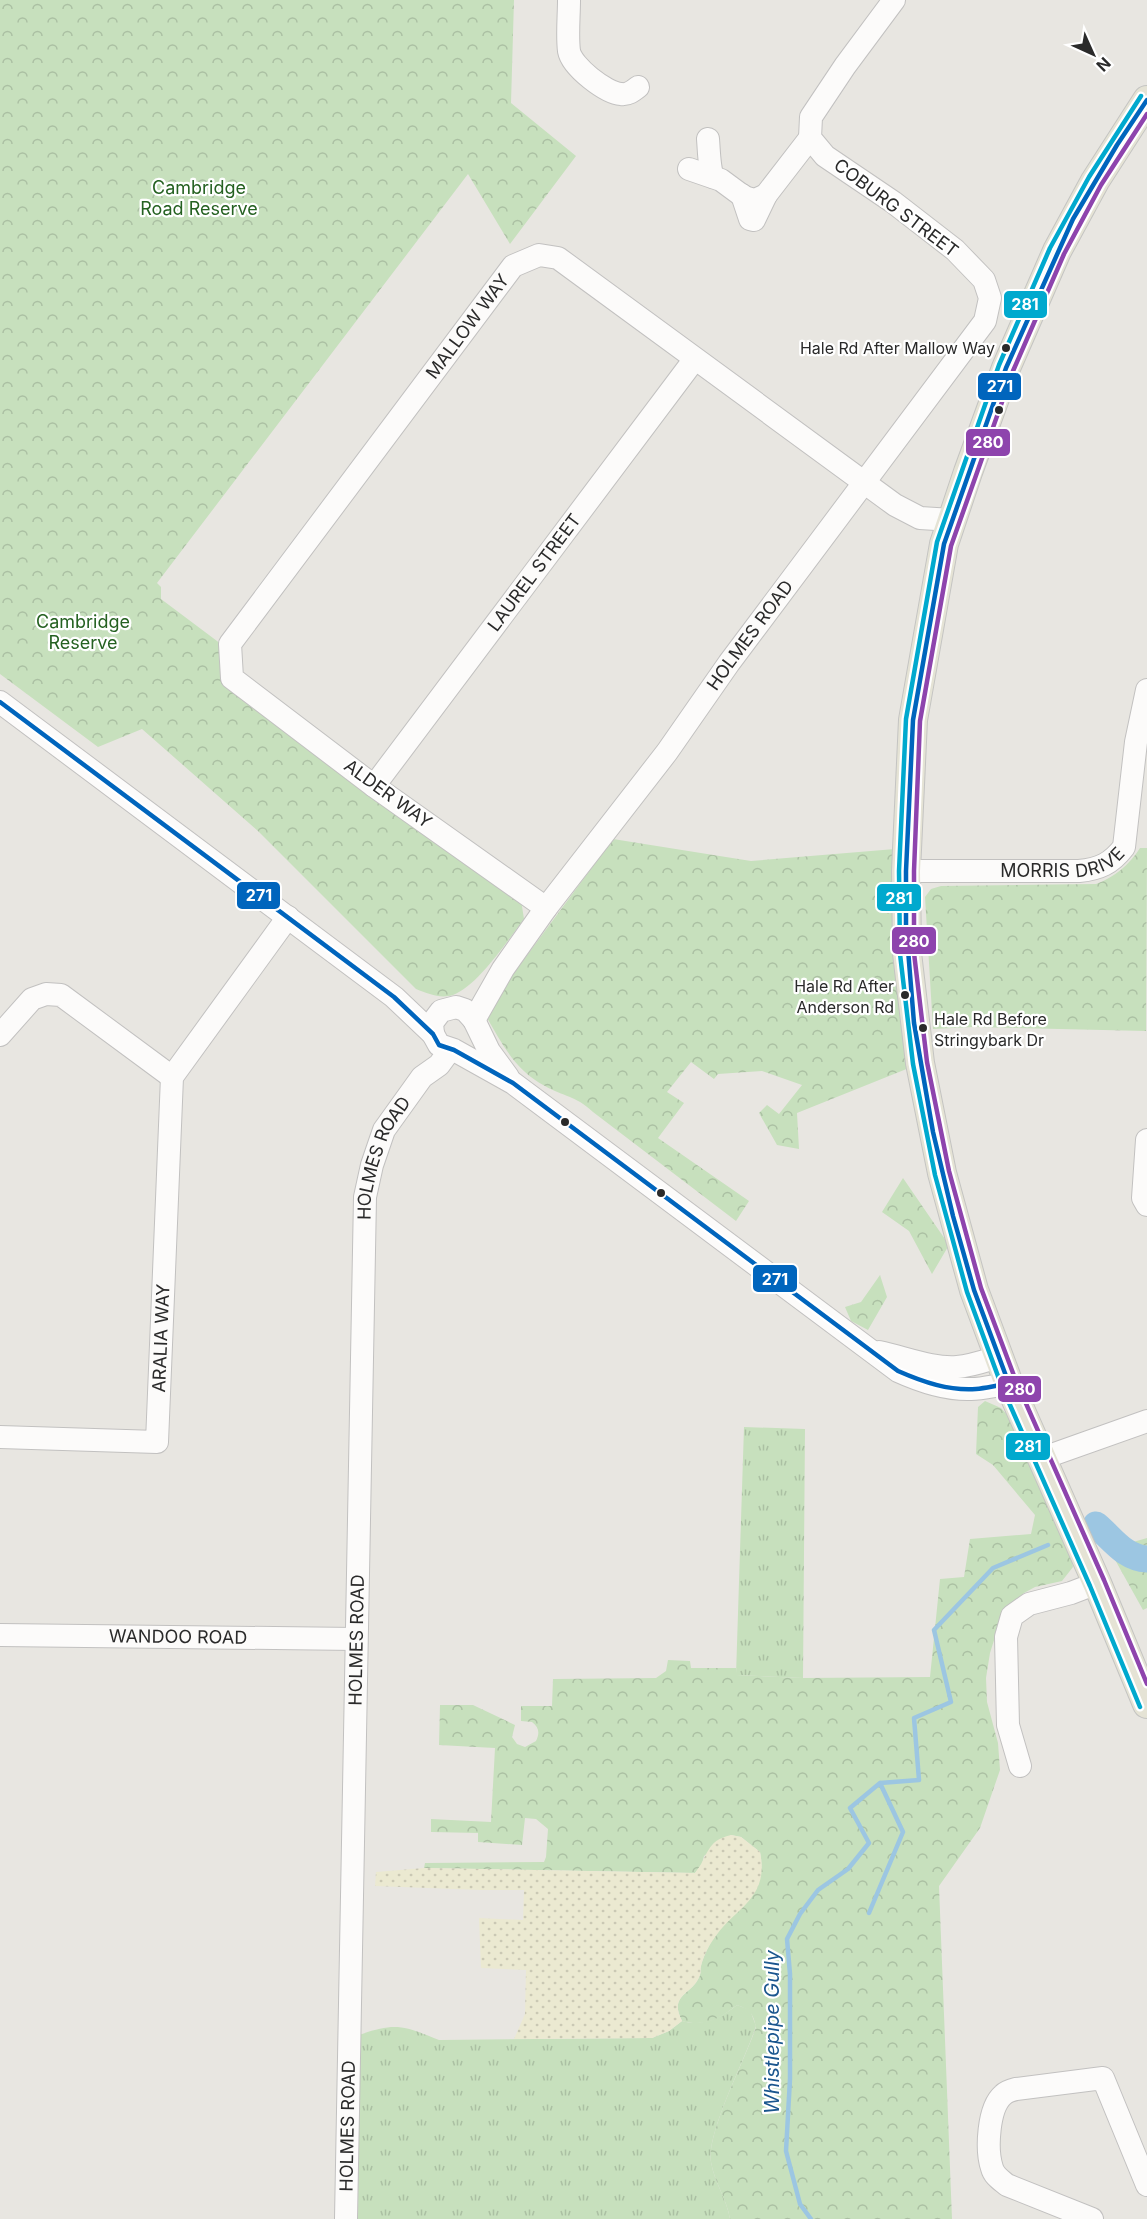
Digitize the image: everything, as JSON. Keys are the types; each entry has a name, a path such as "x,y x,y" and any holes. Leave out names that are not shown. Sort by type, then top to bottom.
{"main road":[{"path":"1147,100 1117,145 1073,219 1057,251 1006,368 948,532 913,720 906,871 907,953 914,1023 933,1132 974,1290 1009,1384 1097,1583 1147,1704"},
{"path":"1040,294 1066,258 1098,200 1147,123"}],"street":[{"path":"569,0 569,51 576,65 612,91 622,95 638,87"},
{"path":"689,169 721,180 742,195 754,200 766,195 810,128 845,66 894,0"},
{"name":"COBURG STREET","path":"810,128 825,156 893,202 955,250 984,280 990,298"},
{"path":"708,139 711,157 710,170 713,177"},
{"name":"MALLOW WAY","path":"232,678 230,644 513,266 539,255 558,258 895,506 948,532"},
{"name":"HOLMES ROAD","path":"346,2219 365,1197 372,1165 384,1130 443,1043 432,1023 461,1016 503,969 546,908 667,753 729,663 984,321 990,298"},
{"name":"LAUREL STREET","path":"374,786 694,360"},
{"name":"ALDER WAY","path":"232,678 374,786 546,908"},
{"name":"MORRIS DRIVE","path":"906,871 1079,871 1097,869 1116,858 1124,847 1147,690"},
{"path":"0,702 394,997 443,1043 513,1083 898,1371 930,1383 971,1389 1009,1384"},
{"path":"0,1035 32,999 46,994 61,995 172,1077 288,916"},
{"path":"394,997 461,1016 475,1032 470,1043 462,1049 443,1043"},
{"path":"461,1016 513,1083"},
{"name":"ARALIA WAY","path":"0,1437 157,1442 172,1077"},
{"path":"1147,1140 1143,1198 1147,1205"},
{"path":"872,1350 935,1365 956,1367 978,1364 998,1357"},
{"path":"1043,1458 1147,1421"},
{"path":"1020,1766 1008,1725 1006,1637 1012,1616 1029,1604 1071,1593 1097,1583"},
{"name":"WANDOO ROAD","path":"0,1635 356,1639"},
{"path":"1092,2219 1007,2185 998,2178 992,2168 988,2141 994,2109 1003,2095 1016,2089 1103,2078 1147,2185"}],"green space":[{"name":"Cambridge Road Reserve","path":"0,0 514,0 511,103 576,156 510,244 468,174 157,583 161,587 161,599 225,647 228,681 521,900 524,919 482,973 472,983 453,995 439,996 416,989 258,831 142,729 98,747 0,674"},
{"path":"613,839 751,861 895,849 909,1068 797,1113 799,1149 777,1145 759,1113 767,1105 779,1114 802,1085 762,1071 718,1074 714,1079 691,1062 667,1092 684,1103 658,1138 749,1201 736,1221 587,1106 552,1090 525,1072 510,1056 486,1016 502,989"},
{"path":"1140,848 1147,848 1146,1031 973,1027 933,1029 925,897 931,889 941,886 1096,884 1121,870"},
{"path":"903,1178 949,1245 932,1274 909,1231 882,1212"},
{"path":"880,1275 887,1297 868,1330 851,1321 845,1307 861,1302"},
{"path":"985,1401 1001,1408 1010,1418 1071,1555 1073,1567 1062,1581 1035,1587 1024,1593 1009,1606 1001,1618 990,1653 986,1678 987,1702 998,1743 1000,1770 980,1828 939,1886 952,2219 730,2219 715,2177 711,2162 711,2149 720,2115 756,2027 755,2022 750,2013 737,2005 711,2021 690,2023 682,2021 678,2005 683,1995 697,1982 703,1959 712,1940 754,1891 761,1867 760,1852 741,1837 731,1835 704,1856 702,1864 695,1873 424,1868 425,1863 544,1862 546,1857 548,1829 536,1819 525,1818 522,1845 478,1842 478,1833 431,1832 431,1819 491,1822 495,1748 439,1745 440,1705 473,1705 515,1725 512,1737 517,1744 525,1747 536,1741 538,1730 532,1722 521,1721 521,1706 552,1706 553,1679 656,1678 666,1671 668,1660 690,1661 691,1668 736,1668 737,1675 803,1678 930,1677 940,1579 964,1577 970,1539 1031,1534 1035,1515 993,1465 976,1454 978,1407"},
{"path":"744,1427 805,1429 803,1678 736,1675"},
{"path":"1147,1538 1147,1608 1143,1610 1109,1549"},
{"path":"737,2005 750,2010 756,2026 720,2115 711,2149 711,2162 730,2219 358,2219 359,2035 382,2028 400,2027 439,2040 652,2038 669,2031 682,2021 697,2023 711,2020"}],"sand":[{"path":"731,1835 741,1837 760,1852 762,1868 760,1881 748,1902 721,1929 709,1946 697,1982 683,1995 678,2005 682,2021 669,2031 652,2038 514,2039 525,2014 526,1970 481,1968 479,1918 523,1920 524,1890 375,1886 376,1872 424,1868 695,1873 712,1845"}],"waterway":[{"path":"1096,1525 1125,1551 1147,1559"},
{"path":"869,1913 903,1832 880,1783 919,1780 914,1718 951,1702 934,1630 993,1568 1048,1545"},
{"name":"Whistlepipe Gully","path":"811,2219 800,2204 786,2151 790,2079 790,1974 787,1939 800,1914 818,1890 848,1869 869,1843 850,1808 880,1783"}],"transit line":[{"name":"281","path":"1140,1707 1090,1586 1002,1387 967,1292 935,1175 913,1064 900,954 899,871 906,719 937,542 999,365 1050,248 1089,177 1141,96"},
{"name":"271","path":"0,702 394,997 433,1034 439,1045 454,1050 513,1083 898,1371 927,1382 956,1389 976,1389 1009,1384 974,1290 953,1216 933,1132 914,1023 906,925 906,871 913,720 944,544 1006,368 1073,219 1147,100"},
{"name":"280","path":"1147,114 1101,185 1064,254 1013,371 951,546 920,721 914,871 914,953 927,1062 949,1171 981,1288 1016,1381 1104,1580 1147,1684"}],"place":[{"name":"Hale Rd After Mallow Way","path":"1006,348"},
{"name":"Hale Rd After Anderson Rd","path":"905,995"},
{"name":"Hale Rd Before Stringybark Dr","path":"923,1028"}],"park label":[{"name":"Cambridge Reserve","path":"83,632"}]}
